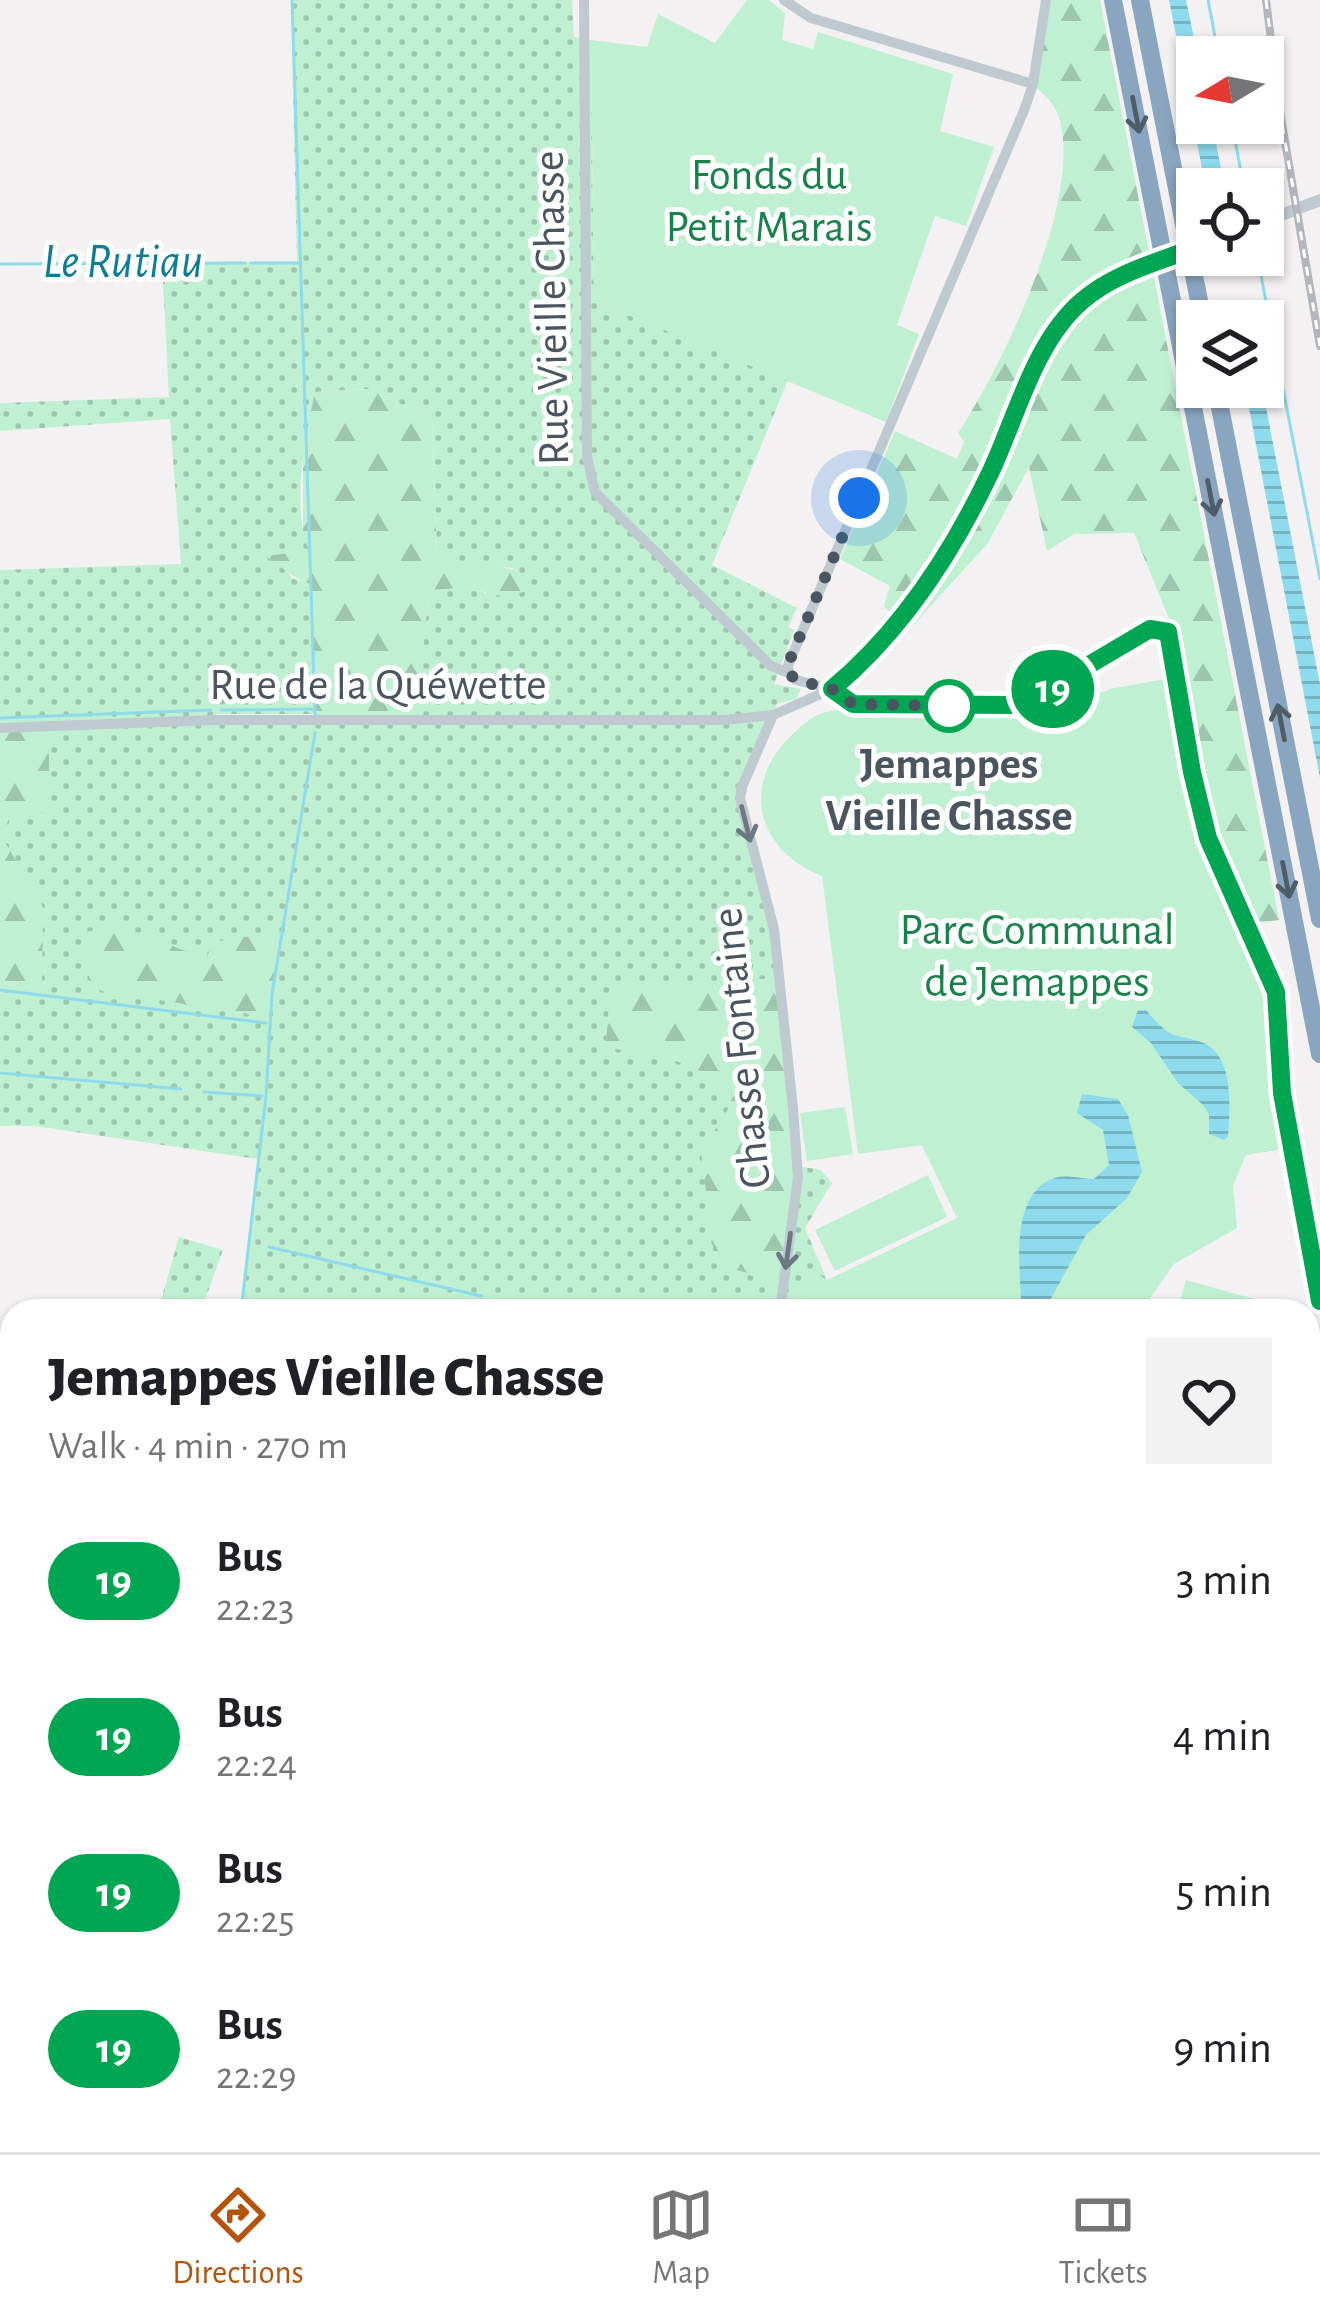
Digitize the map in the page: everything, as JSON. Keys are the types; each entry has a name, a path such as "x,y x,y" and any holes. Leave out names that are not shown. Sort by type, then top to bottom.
{"highway":[{"path":"1113,0 1320,1054"},
{"path":"1140,0 1199,300"},
{"path":"1220,408 1320,919"}],"street":[{"name":"Rue Vieille Chasse","path":"584,0 590,482 770,666 796,680 832,689"},
{"path":"784,0 811,19 1033,84"},
{"path":"789,673 788,664 1033,84 1046,0"},
{"path":"1284,214 1320,200"},
{"path":"1176,255 1098,289 1059,324 935,576 875,649 832,689 853,704 1021,705 1150,629 1163,629 1172,639 1192,772 1208,838 1276,992 1282,1093 1319,1299"},
{"name":"Rue de la Quéwette","path":"0,728 215,720 757,718 832,689"},
{"name":"Chasse Fontaine","path":"773,715 740,798 774,928 797,1166 781,1299"}],"green space":[{"path":"291,0 572,0 574,37 591,40 594,301 788,380 712,565 797,608 774,684 801,689 796,699 777,704 742,787 767,900 797,1166 821,1170 832,1183 805,1228 827,1280 805,1267 797,1299 242,1299 258,1159 35,1126 0,1126 0,570 181,564 170,419 0,431 0,403 169,397 162,263 297,262","holes":["369,389 432,419 437,553 457,564 514,568 485,594 478,587 429,590 415,720 216,720 216,714 315,714 310,584 292,578 285,568 311,551 300,496 315,392"]},
{"name":"Fonds du Petit Marais","path":"747,0 769,0 785,13 782,40 813,49 818,32 953,74 940,131 994,147 966,226 935,216 897,325 919,334 886,422 594,301 591,40 647,47 658,14 715,43"},
{"path":"1046,0 1100,0 1279,920 1246,925 1291,1147 1264,1152 1156,716 1110,689 1178,677 1170,621 1134,533 1074,534 1047,551 1029,467 988,543 908,631 884,606 890,586 840,559 895,431 957,459 964,442 958,433 996,366 1036,277 1061,186 1063,145 1057,112 1033,84"},
{"path":"369,389 432,419 437,553 519,572 528,578 529,590 502,596 477,587 429,590 416,720 315,720 310,584 265,556 310,551 303,538 303,449 315,392"},
{"name":"Parc Communal de Jemappes","path":"1177,677 1206,837 1274,993 1291,1147 1246,1155 1233,1186 1237,1228 1174,1264 1149,1299 797,1299 805,1266 827,1280 957,1218 922,1145 858,1154 822,876 782,850 770,833 761,793 766,773 777,752 813,717 853,705 1036,700 1052,712 1110,689"},
{"path":"0,718 49,718 49,814 30,810 10,816 2,837 43,907 42,993 0,990"},
{"path":"118,925 206,959 214,942 283,931 269,1017 101,991 88,978 86,932"},
{"path":"778,978 798,1177 783,1290 762,1277 715,1264 701,1152 732,1103 722,1088 694,1068 606,1047 610,988"},
{"path":"845,1107 853,1154 807,1161 800,1113"},
{"path":"928,1175 947,1217 835,1271 815,1230"},
{"path":"179,1237 223,1250 205,1299 161,1299"},
{"path":"1186,1280 1254,1299 1180,1299"}],"water":[{"path":"1169,0 1186,0 1194,36 1176,36"},
{"path":"1197,144 1216,144 1221,168 1202,168"},
{"path":"1249,408 1266,408 1320,684 1320,778"},
{"path":"1138,1010 1146,1010 1170,1034 1212,1048 1220,1058 1229,1098 1228,1137 1224,1140 1209,1134 1209,1114 1203,1105 1178,1083 1151,1043 1132,1027"},
{"path":"1082,1094 1118,1099 1128,1115 1142,1172 1127,1198 1086,1235 1051,1299 1021,1299 1020,1235 1030,1199 1055,1178 1094,1179 1109,1165 1103,1130 1077,1113"}],"waterway":[{"path":"292,0 315,714"},
{"path":"1208,0 1215,36"},
{"path":"1236,144 1240,168"},
{"name":"Le Rutiau","path":"0,264 245,263"},
{"name":"Le Rutiau","path":"251,263 298,263"},
{"path":"1261,276 1320,579"},
{"path":"221,710 315,709"},
{"path":"0,718 211,710"},
{"path":"242,1299 266,1096 272,994 315,733"},
{"path":"0,990 266,1023"},
{"path":"0,1073 181,1089"},
{"path":"204,1092 262,1096"},
{"path":"269,1247 481,1296"}],"railway":[{"path":"1266,0 1320,346"}],"bus line":[{"name":"19","path":"1176,255 1098,289 1059,324 935,576 875,649 832,689 853,704 1010,707 1036,700 1150,629 1168,632 1208,838 1276,992 1282,1093 1320,1299"}],"place":[{"name":"Jemappes Vieille Chasse","path":"949,706"}],"route":[{"path":"859,498 788,664 789,673 796,680 832,689 853,704 949,706"}]}
